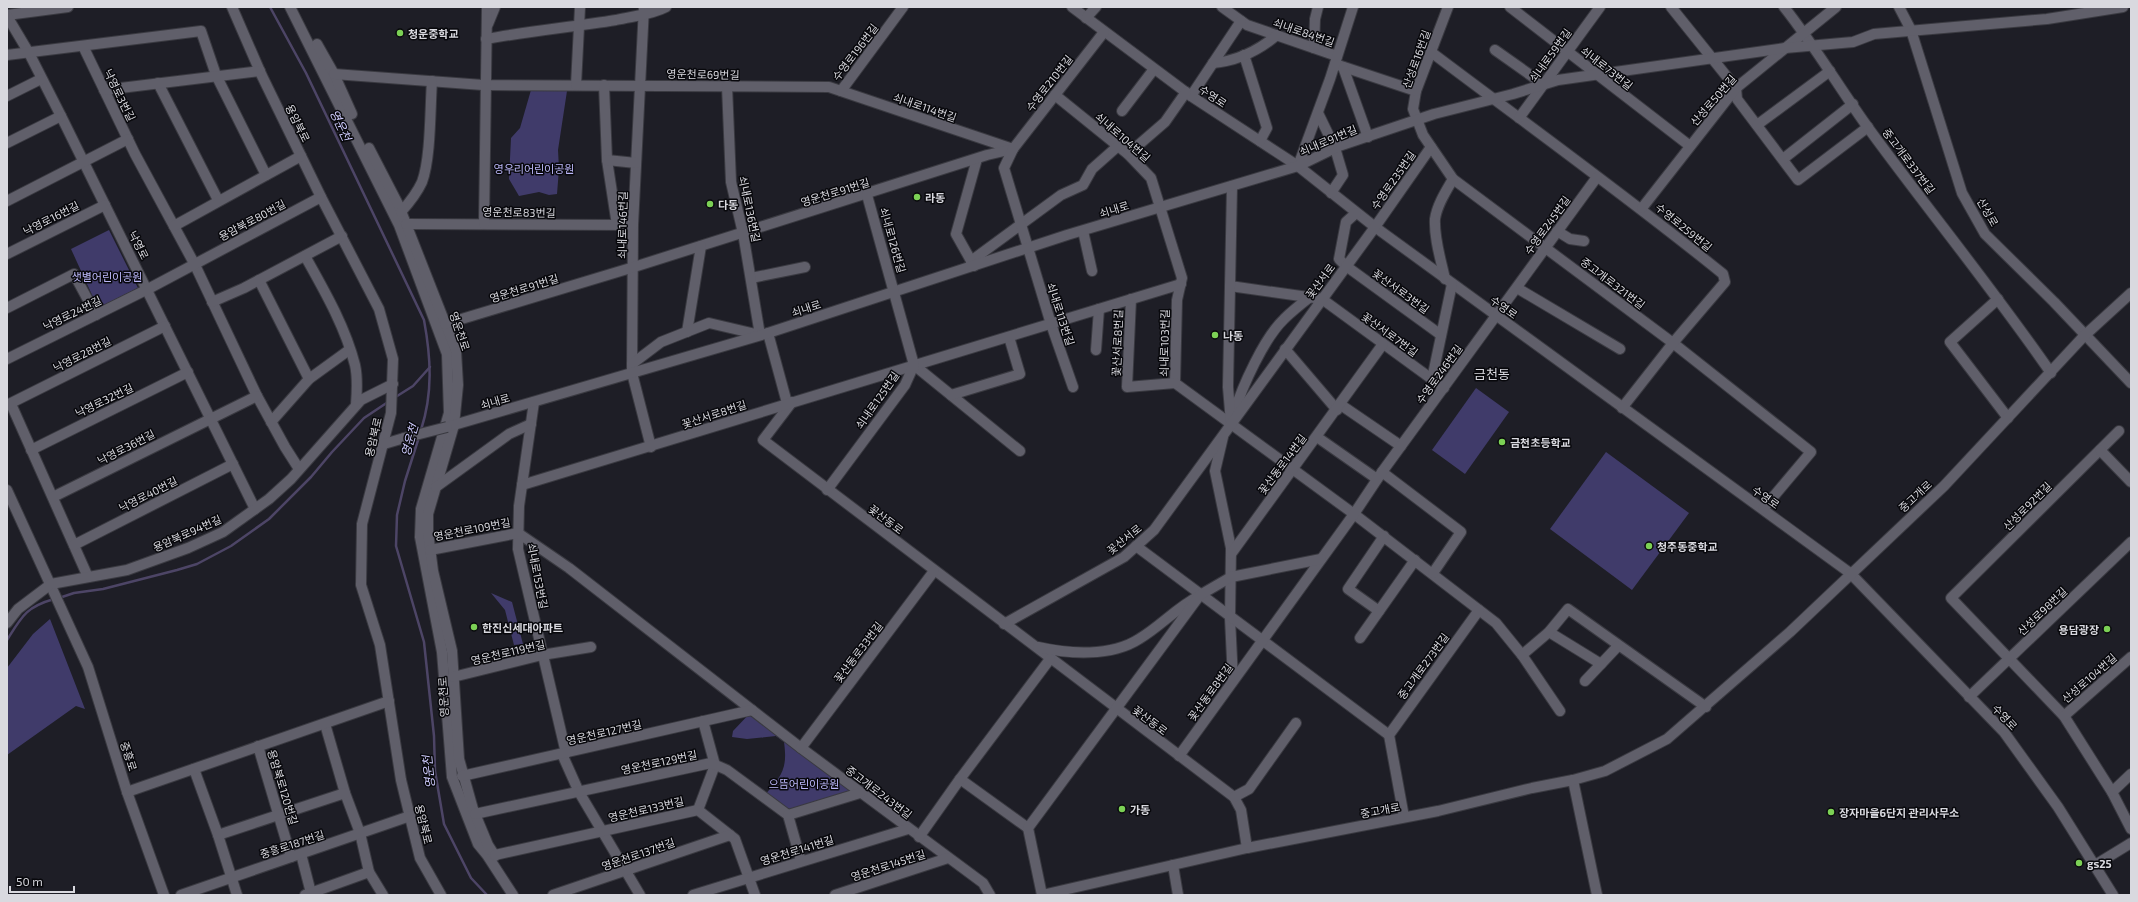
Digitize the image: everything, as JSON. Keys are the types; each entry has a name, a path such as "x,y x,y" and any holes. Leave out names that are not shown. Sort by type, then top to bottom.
{"street":[{"path":"7,16 68,7"},
{"name":"용암북로","path":"232,7 260,71 301,156 379,309 392,359 393,384 391,413 362,524 361,585 380,645 401,780 420,858 440,895"},
{"path":"290,7 399,225 448,354 449,413 421,509 420,537 442,652 452,777 478,844 513,895"},
{"name":"영운천로","path":"298,7 334,74 406,224 456,351 458,386 436,487 428,514 430,550 433,570 452,651 459,759 462,776 488,845 521,895"},
{"path":"484,224 487,7"},
{"path":"487,28 495,7"},
{"path":"576,85 580,7"},
{"path":"486,39 530,31 580,26 666,7"},
{"name":"수영로196번길","path":"841,91 903,7"},
{"name":"수영로","path":"1072,7 1189,94 1298,166 1356,213 1448,281 1850,573 2004,732 2058,807 2113,895"},
{"path":"1086,18 1096,7"},
{"name":"쇠내로84번길","path":"1222,7 1247,25 1314,48 1338,62 1416,91"},
{"path":"1128,154 1165,122 1213,64 1238,19 1239,7"},
{"path":"1314,48 1315,19 1318,7"},
{"path":"1298,166 1338,62 1353,7"},
{"name":"산성로16번길","path":"1418,120 1412,109 1416,91 1448,7"},
{"name":"쇠내로73번길","path":"1510,7 1596,75 1690,146"},
{"name":"쇠내로59번길","path":"1519,118 1600,7"},
{"path":"1670,7 1736,88 1737,99 1798,180 1868,127"},
{"name":"중고개로337번길","path":"1784,7 1804,33 1868,127 1998,299 2051,373"},
{"name":"산성로50번길","path":"1642,208 1736,88 1836,7"},
{"name":"산성로","path":"1899,7 1911,30 1962,193 1986,234 2054,302 2084,336 2131,383"},
{"path":"1418,120 1558,80 1785,48 1853,42 1874,34 2047,18 2123,7"},
{"name":"쇠내로146번길","path":"644,11 633,226 634,267 632,368 651,447"},
{"name":"낙영로","path":"7,16 29,53 61,116 148,289 255,509"},
{"path":"7,55 201,31 216,75 266,175"},
{"name":"수영로210번길","path":"1020,225 1004,168 1013,149 1104,32"},
{"path":"1213,64 1229,62 1263,47 1277,35"},
{"name":"낙영로3번길","path":"83,46 135,154 174,226"},
{"path":"1495,50 1543,84"},
{"name":"수영로259번길","path":"1431,52 1597,177 1642,208 1723,274 1725,282 1673,343 1622,408"},
{"path":"1244,55 1267,128 1260,141"},
{"name":"쇠내로91번길","path":"1338,62 1368,137"},
{"path":"1122,111 1154,69"},
{"path":"104,90 216,75 260,71"},
{"path":"1757,126 1830,71"},
{"name":"영운천로69번길","path":"334,74 486,85 829,88"},
{"path":"7,96 41,79"},
{"path":"400,212 410,202 422,182 426,164 432,81"},
{"path":"158,83 218,200"},
{"path":"604,85 607,160 617,225"},
{"name":"쇠내로136번길","path":"727,86 730,182 744,233 751,278 764,334 790,403"},
{"name":"쇠내로114번길","path":"829,88 1013,149"},
{"name":"쇠내로104번길","path":"1055,95 1128,154 1150,178 1161,207"},
{"path":"1783,159 1853,104"},
{"path":"1318,113 1335,148 1343,176 1332,193"},
{"path":"7,144 61,116"},
{"name":"쇠내로91번길","path":"1298,166 1335,148 1418,120"},
{"name":"중고개로321번길","path":"1418,120 1423,135 1453,179 1673,343 1811,452 1763,509"},
{"path":"7,201 84,163 128,139"},
{"path":"976,159 956,234 972,263 1061,195 1083,186 1092,170 1118,146"},
{"name":"수영로235번길","path":"1375,227 1431,147"},
{"name":"영운천로91번길","path":"445,324 867,195 976,159 1013,149"},
{"path":"299,469 257,396 174,226 218,200 301,156"},
{"path":"607,160 636,163"},
{"name":"쇠내로","path":"384,444 534,402 632,368 764,334 895,292 972,263 1027,248 1298,166"},
{"name":"수영로245번길","path":"1496,316 1597,177"},
{"path":"1432,379 1441,335 1448,281 1436,237 1435,219 1442,198 1453,179"},
{"path":"1232,186 1228,387 1231,423 1384,536 1496,623 1522,655 1560,711"},
{"name":"쇠내로126번길","path":"867,195 895,292"},
{"name":"용암북로80번길","path":"148,289 321,197"},
{"name":"낙영로16번길","path":"7,254 105,205"},
{"name":"쇠내로103번길","path":"1161,207 1182,278 1177,300 1175,383 1231,423"},
{"path":"1346,266 1339,259 1346,222 1356,213"},
{"name":"영운천로83번길","path":"406,224 633,226"},
{"name":"쇠내로113번길","path":"1020,225 1051,324 1073,387"},
{"name":"꽃산서로","path":"1004,624 1111,565 1154,530 1375,227"},
{"path":"1083,231 1092,271"},
{"path":"1557,231 1570,238 1584,241"},
{"path":"212,302 259,280 342,236"},
{"path":"686,332 701,246"},
{"path":"305,256 334,309 349,350 354,365 357,385 356,405"},
{"name":"꽃산서로3번길","path":"1346,266 1441,335"},
{"path":"751,278 805,267"},
{"path":"7,308 74,274 96,315"},
{"path":"259,280 309,379"},
{"name":"꽃산서로8번길","path":"522,485 651,447 1181,284"},
{"path":"1230,286 1322,299"},
{"path":"1517,288 1620,350"},
{"name":"낙영로24번길","path":"7,359 148,289"},
{"path":"895,292 914,365 1020,451"},
{"name":"중고개로","path":"1042,895 1077,891 1173,865 1248,848 1404,818 1573,780 1605,771 1667,739 1706,707 1790,632 1850,573 1944,486 2084,336 2131,293"},
{"path":"1231,423 1238,400 1263,350 1283,319 1310,297"},
{"name":"꽃산서로8번길","path":"1131,299 1127,387 1175,383"},
{"name":"꽃산서로7번길","path":"1322,299 1444,388"},
{"path":"1998,299 1950,342 2008,418"},
{"path":"1096,350 1099,309"},
{"name":"수영로246번길","path":"1354,514 1379,476 1496,316"},
{"path":"632,368 661,342 709,323 764,334"},
{"name":"낙영로28번길","path":"51,494 9,405 165,326"},
{"path":"951,395 1020,374 1009,337"},
{"name":"꽃산동로14번길","path":"1231,554 1339,407 1383,344"},
{"path":"1285,349 1339,407 1401,446"},
{"path":"271,422 309,379 349,350"},
{"name":"쇠내로125번길","path":"827,490 905,385 914,365"},
{"name":"낙영로32번길","path":"31,450 188,372"},
{"name":"용암북로94번길","path":"53,588 88,577 127,570 188,548 223,532 255,509 291,479 361,400 393,384"},
{"name":"낙영로36번길","path":"51,494 257,396"},
{"name":"쇠내로153번길","path":"534,402 522,485 518,549 564,753 579,792 640,895"},
{"name":"꽃산동로","path":"790,403 763,440 1234,797 1241,810 1248,848"},
{"path":"436,487 509,434 531,424"},
{"name":"산성로92번길","path":"2008,659 1951,598 2119,431"},
{"name":"꽃산서로","path":"1224,433 1215,471 1231,554"},
{"path":"1317,437 1379,476 1461,532 1433,573"},
{"path":"2100,450 2131,482"},
{"name":"낙영로40번길","path":"74,545 233,464"},
{"path":"7,490 53,588 18,609 7,623"},
{"path":"51,494 88,577"},
{"name":"꽃산동로8번길","path":"1179,756 1354,514"},
{"name":"영운천로109번길","path":"430,550 518,533"},
{"name":"중고개로243번길","path":"518,533 569,568 860,793 983,883 990,895"},
{"path":"1379,611 1348,589 1384,536"},
{"name":"산성로98번길","path":"1969,697 2131,542"},
{"path":"1136,546 1230,618 1389,735 1404,818"},
{"path":"1231,554 1230,618 1234,680"},
{"path":"1028,828 1200,595 1231,577 1321,559"},
{"path":"1360,638 1415,560"},
{"name":"꽃산동로33번길","path":"801,748 934,571"},
{"name":"중흥로","path":"53,588 88,667 127,792 164,895"},
{"name":"꽃산동로","path":"1033,646 1057,652 1103,651 1121,647 1138,640 1181,605 1200,595"},
{"path":"1522,655 1549,632 1568,609 1618,646 1706,707"},
{"name":"중고개로273번길","path":"1389,735 1479,610"},
{"path":"1549,632 1601,664"},
{"path":"1585,681 1618,646"},
{"name":"영운천로119번길","path":"454,677 542,656 591,647"},
{"name":"산성로104번길","path":"2064,716 2131,657"},
{"path":"919,837 960,779 1050,659"},
{"path":"2008,659 2064,716 2112,792 2131,829"},
{"path":"127,792 389,701"},
{"name":"영운천로127번길","path":"462,776 752,710"},
{"path":"698,810 715,765 703,721"},
{"path":"1234,797 1249,789 1296,723"},
{"path":"325,724 345,793 360,833 369,872 383,895"},
{"name":"용암북로120번길","path":"258,746 279,815 296,855 308,894"},
{"name":"영운천로129번길","path":"476,814 712,763 715,765"},
{"path":"715,765 727,770 788,815 801,861"},
{"path":"194,769 218,835 237,895"},
{"path":"2112,792 2131,774"},
{"path":"960,779 1028,828 1042,895"},
{"path":"1573,780 1597,895"},
{"path":"218,835 345,793"},
{"path":"788,815 860,793"},
{"name":"영운천로133번길","path":"495,855 698,810 735,839 755,895"},
{"name":"중흥로187번길","path":"181,895 231,876 410,816"},
{"name":"영운천로141번길","path":"693,895 908,829"},
{"name":"영운천로137번길","path":"553,895 730,835"},
{"path":"2095,865 2131,843"},
{"name":"영운천로145번길","path":"834,895 948,858"},
{"path":"1173,865 1178,895"},
{"path":"308,894 369,872"}],"green space":[{"name":"영우리어린이공원","path":"531,90 567,91 558,150 559,169 557,194 549,195 539,192 519,196 509,179 511,138 520,128"},
{"name":"샛별어린이공원","path":"109,230 138,288 98,308 71,249"},
{"path":"1476,388 1509,412 1465,474 1432,450"},
{"path":"1606,452 1689,513 1632,590 1550,529"},
{"path":"491,593 512,602 523,644 514,645 505,610"},
{"path":"50,619 85,709 76,706 7,755 7,668 33,634"},
{"name":"으뜸어린이공원","path":"752,711 858,792 788,814 764,796 782,772 785,759 784,742 776,736 747,739 732,737 733,731"}],"waterway":[{"name":"영운천","path":"270,7 306,73 424,320 430,375 428,403 421,430"},
{"path":"394,398 413,386 430,367"},
{"path":"59,598 74,593 103,589 197,564 231,546 269,519 311,477 364,418 388,402"},
{"name":"영운천","path":"419,437 405,481 397,515 396,546 424,642 434,736 435,771 444,824 471,878 487,895"},
{"path":"7,640 21,619 31,609 37,605 54,599"}],"place":[{"name":"청운중학교","path":"400,33"},
{"name":"라동","path":"917,197"},
{"name":"다동","path":"710,204"},
{"name":"나동","path":"1215,335"},
{"name":"금천초등학교","path":"1502,442"},
{"name":"청주동중학교","path":"1649,546"},
{"name":"한진신세대아파트","path":"474,627"},
{"name":"용담광장","path":"2107,629"},
{"name":"가동","path":"1122,809"},
{"name":"장자마을6단지 관리사무소","path":"1831,812"},
{"name":"gs25","path":"2079,863"}],"district":[{"name":"금천동","path":"1492,374"}]}
